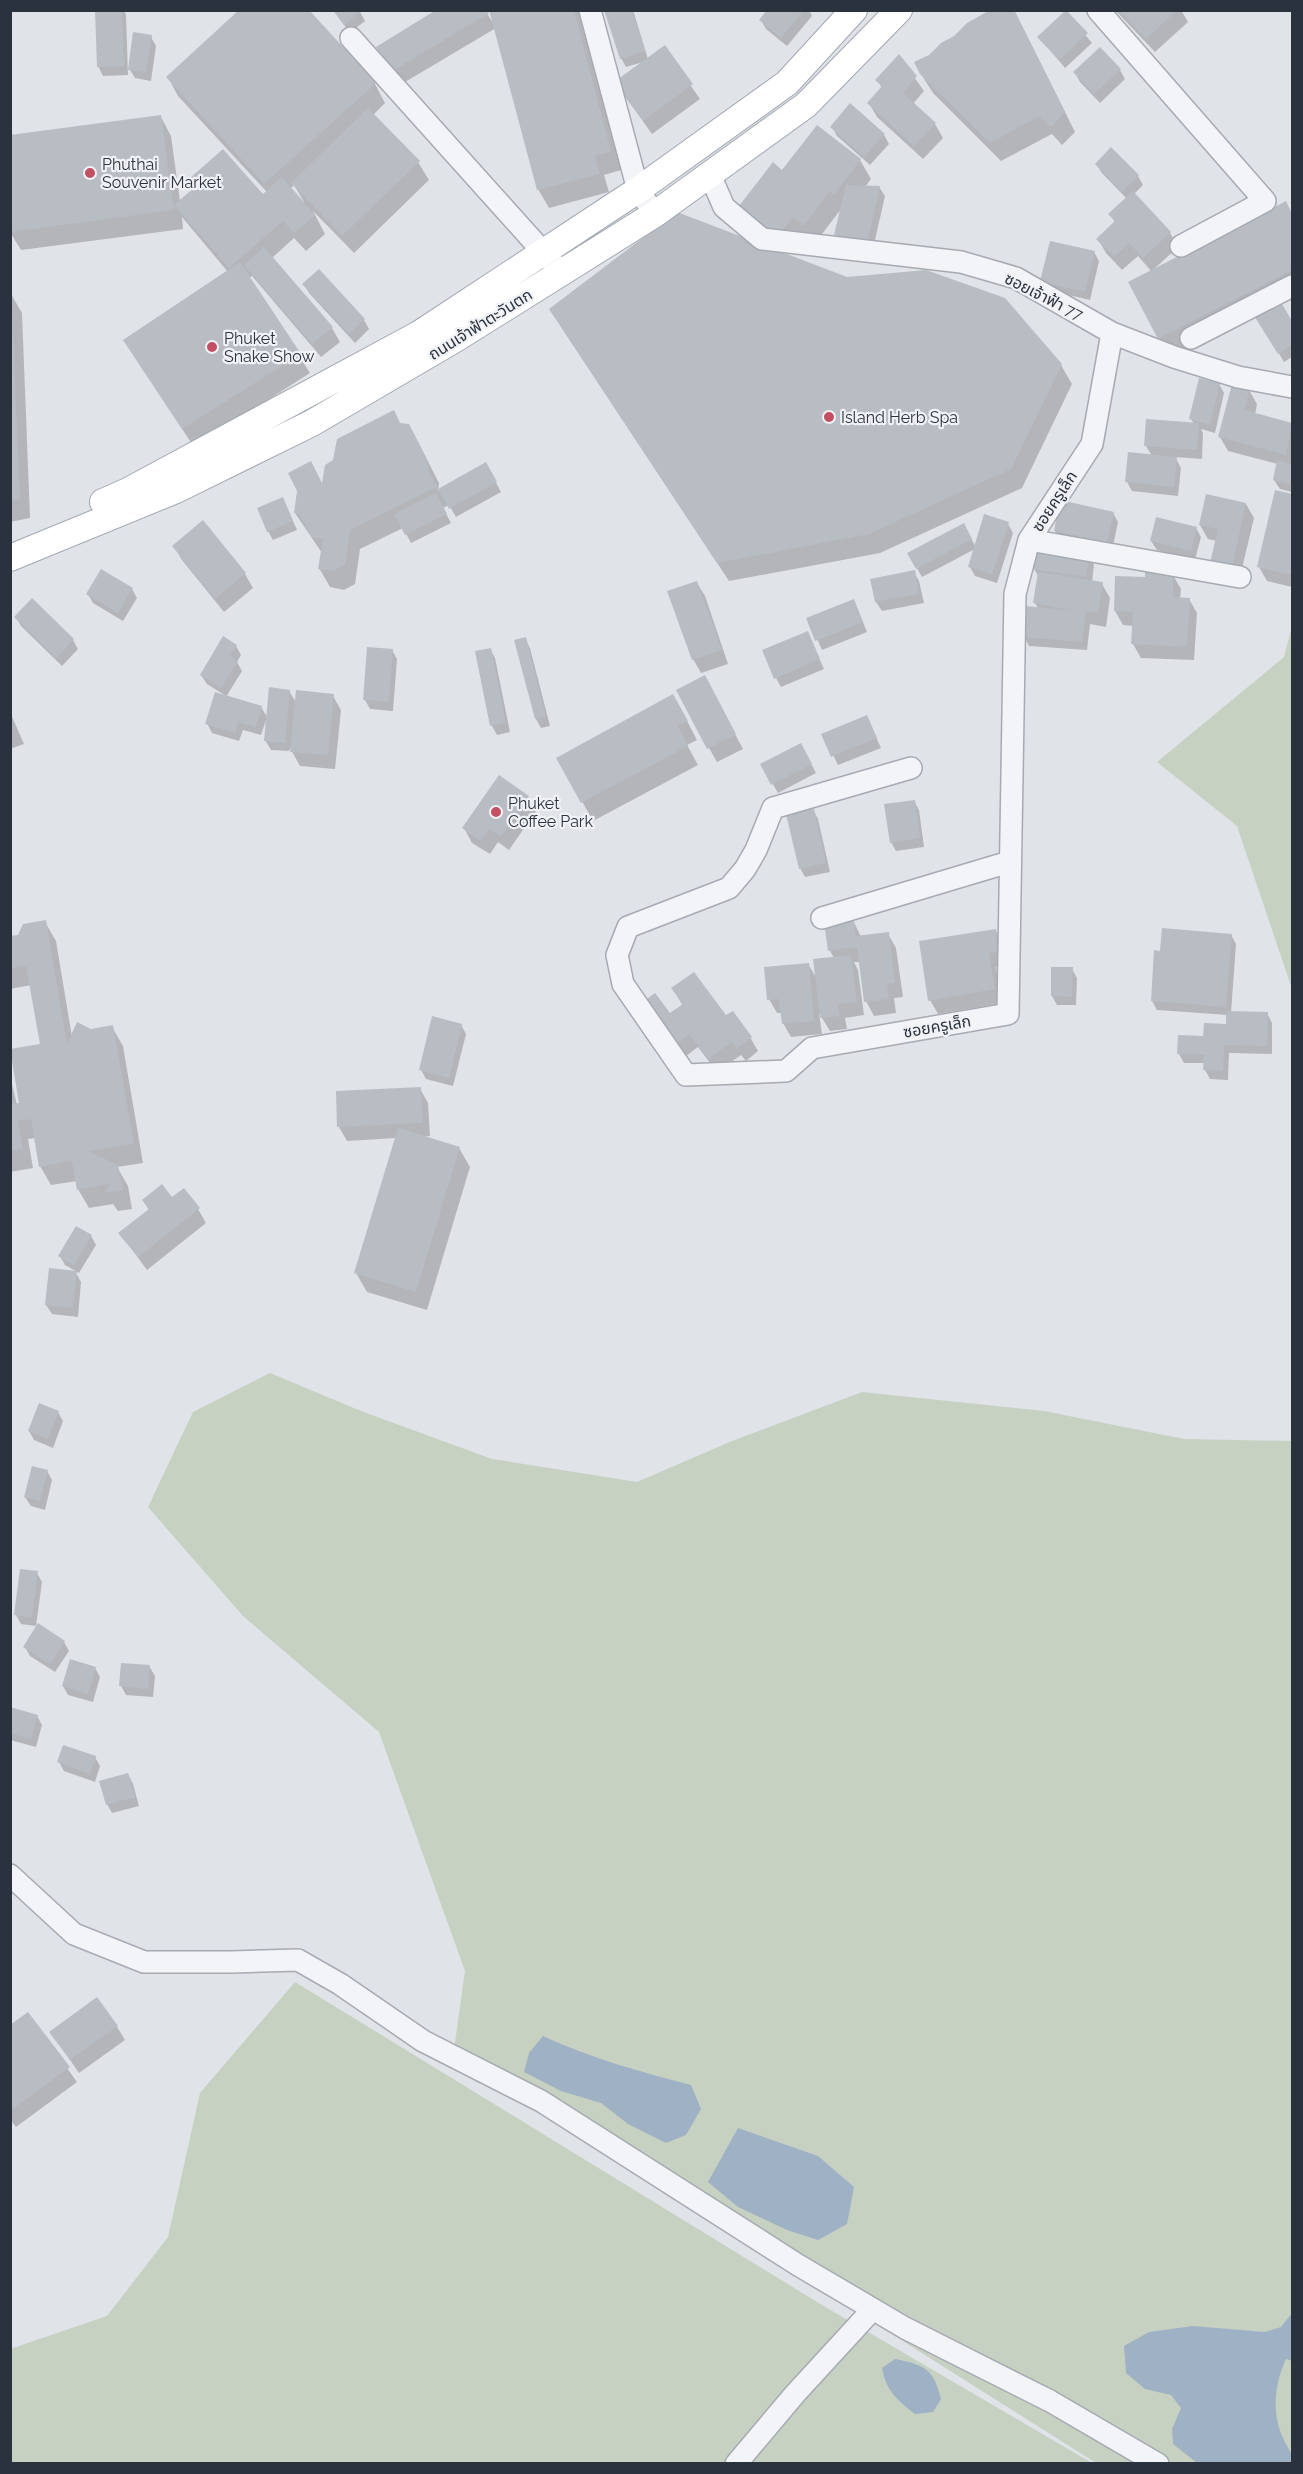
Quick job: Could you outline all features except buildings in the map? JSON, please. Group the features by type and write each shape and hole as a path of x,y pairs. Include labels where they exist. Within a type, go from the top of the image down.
{"main road":[{"name":"ถนนเจ้าฟ้าตะวันตก","path":"10,539 138,486 419,333 638,189 787,83 854,10"},
{"name":"ถนนเจ้าฟ้าตะวันตก","path":"10,558 177,490 312,423 458,338 655,214 806,105 899,10"}],"street":[{"path":"590,10 638,189 655,214"},
{"path":"1098,10 1265,201 1181,246"},
{"path":"351,38 544,251 561,273"},
{"name":"ซอยเจ้าฟ้า 77","path":"710,175 724,207 762,239 961,262 1016,278 1112,333 1174,357 1238,377 1293,387"},
{"path":"1191,338 1293,286"},
{"name":"ซอยครูเล็ก","path":"911,768 773,808 756,850 745,869 729,888 628,927 617,955 623,984 686,1075 786,1071 813,1048 1008,1014 1015,594 1029,540 1092,444 1112,333"},
{"path":"1029,540 1240,577"},
{"path":"822,918 1009,862"},
{"path":"10,1875 74,1934 144,1962 298,1960 340,1984 423,2042 541,2101 788,2259 873,2309 1050,2401 1158,2463"},
{"path":"736,2463 873,2309"}],"green space":[{"path":"1292,627 1292,989 1237,826 1157,762 1284,657"},
{"path":"270,1373 361,1411 492,1459 637,1482 732,1441 862,1392 1044,1411 1184,1439 1292,1441 1292,2463 1096,2463 453,2057 465,1971 379,1732 243,1616 148,1507 193,1412"},
{"path":"295,1982 827,2308 1092,2463 11,2463 10,2349 107,2316 168,2237 200,2093"}],"water":[{"path":"543,2036 597,2058 691,2085 701,2109 686,2135 666,2143 628,2124 601,2103 561,2091 524,2072 529,2053"},
{"path":"738,2128 818,2156 854,2187 847,2224 818,2240 787,2230 738,2207 708,2182"},
{"path":"1292,2313 1292,2361 1286,2359 1282,2368 1277,2388 1276,2408 1279,2428 1291,2453 1292,2463 1197,2463 1173,2444 1172,2429 1181,2408 1171,2395 1145,2389 1126,2373 1124,2346 1149,2332 1193,2326 1265,2332 1281,2327"},
{"path":"895,2359 921,2366 931,2375 941,2399 933,2412 915,2414 893,2394 886,2383 882,2368"}],"place":[{"name":"Phuthai Souvenir Market","path":"90,173"},
{"name":"Phuket Snake Show","path":"212,347"},
{"name":"Island Herb Spa","path":"829,417"},
{"name":"Phuket Coffee Park","path":"496,812"}]}
